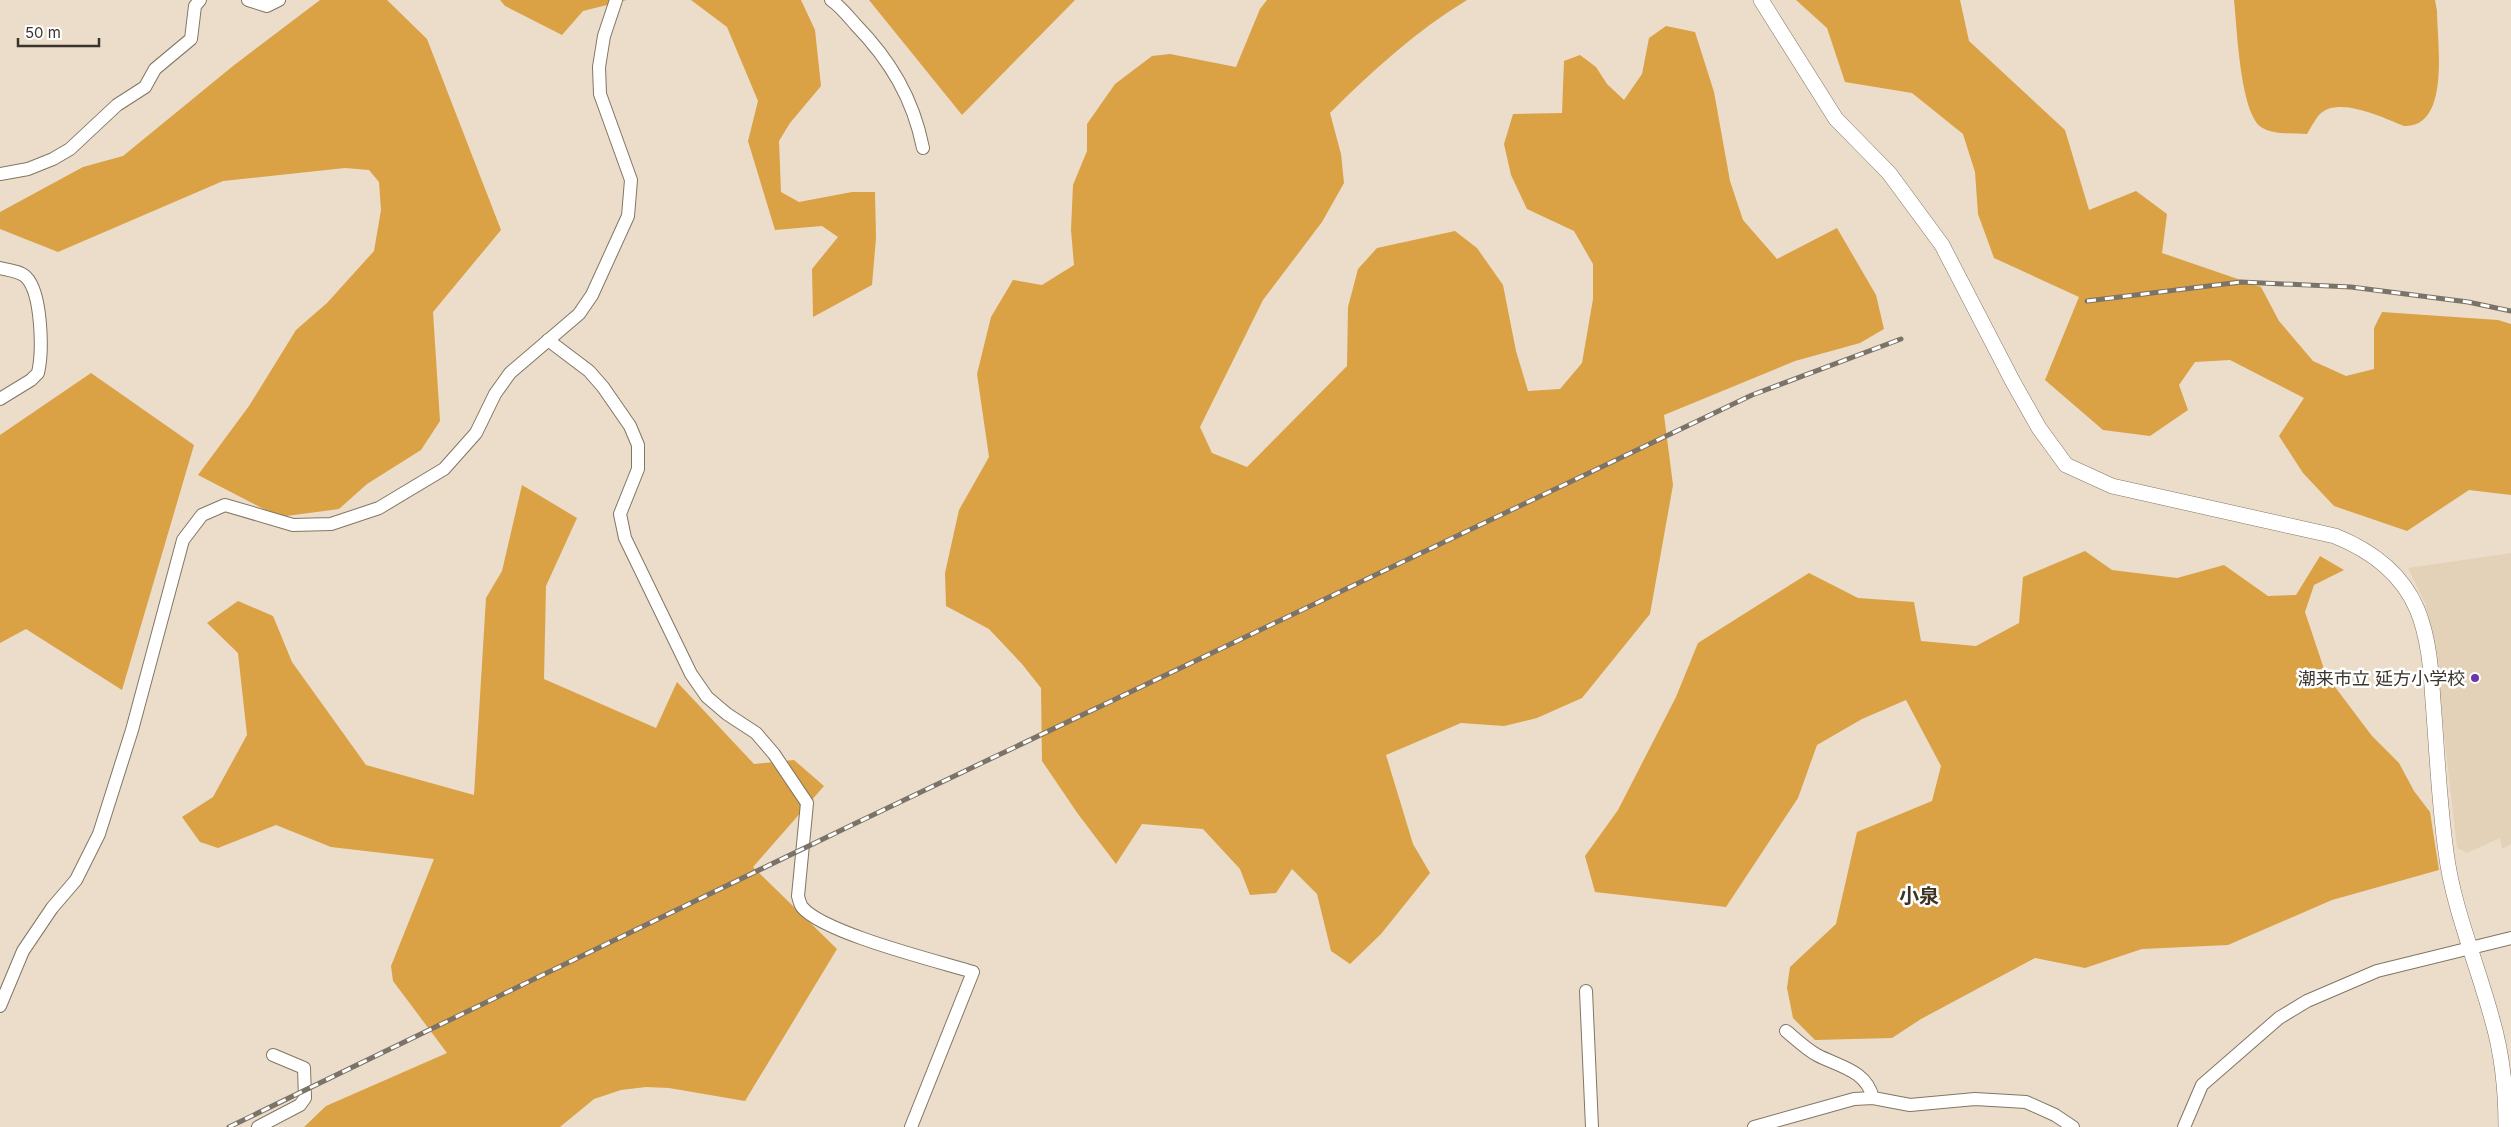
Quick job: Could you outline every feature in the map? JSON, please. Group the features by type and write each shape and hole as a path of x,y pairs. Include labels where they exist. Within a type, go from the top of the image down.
{"street":[{"path":"0,174 28,169 53,160 70,149 117,105 145,87 155,68 191,39 195,6 200,0"},
{"path":"248,0 268,6 279,0"},
{"path":"0,1006 23,951 52,908 76,880 100,834 132,730 183,540 202,516 225,505 293,524 331,524 379,508 444,468 476,433 495,394 510,373 579,314 592,295 628,216 631,180 600,94 599,67 604,36 616,0"},
{"path":"831,0 878,47 895,72 909,104 923,148"},
{"path":"1761,0 1836,118 1889,173 1942,245 2013,382 2039,428 2066,465 2112,486 2335,536 2364,549 2395,574 2412,600 2424,630 2430,662 2446,852 2470,947 2493,1021 2506,1102 2506,1127"},
{"path":"0,268 22,274 28,278 35,294 40,325 38,373 0,399"},
{"path":"548,340 588,371 630,426 638,445 638,469 620,514 625,538 691,674 707,696 727,714 756,733 774,754 807,803 798,896 802,907 813,916 849,934 973,972 911,1127"},
{"path":"2184,1127 2202,1085 2279,1018 2300,1005 2377,971 2511,938"},
{"path":"1586,991 1592,1127"},
{"path":"1786,1032 1815,1054 1860,1075 1870,1085 1873,1098"},
{"path":"258,1127 300,1105 306,1098 306,1075 304,1068 273,1055"},
{"path":"1754,1127 1854,1099 1873,1098 1910,1105 1976,1099 2026,1102 2055,1115 2073,1127"}],"shaded area":[{"path":"320,0 387,0 427,39 501,230 433,312 440,421 421,450 367,484 339,509 279,517 198,475 249,406 296,330 327,303 374,251 381,210 379,182 369,170 345,168 223,181 58,252 0,229 0,212 83,167 123,156 233,66"},
{"path":"500,0 627,0 583,11 562,35 505,6"},
{"path":"691,0 801,0 815,30 821,86 790,123 779,141 781,192 799,202 852,192 875,192 876,238 872,285 813,317 812,269 838,237 822,226 775,230 748,141 758,101 727,27"},
{"path":"869,0 1075,0 962,115"},
{"path":"1267,0 1467,0 1395,52 1330,113 1341,154 1344,183 1322,222 1263,300 1200,427 1212,453 1247,467 1347,366 1348,307 1358,269 1377,248 1455,231 1477,248 1503,285 1516,351 1528,391 1560,389 1582,363 1593,299 1593,264 1574,231 1527,209 1511,175 1504,144 1513,114 1562,113 1564,61 1580,55 1596,67 1607,84 1624,100 1642,74 1649,38 1666,26 1695,32 1714,92 1730,181 1743,220 1777,259 1837,228 1876,295 1884,329 1860,343 1795,361 1664,415 1673,485 1650,614 1582,698 1537,718 1504,726 1461,723 1386,755 1413,844 1430,873 1381,934 1350,964 1331,951 1317,894 1292,869 1276,893 1250,895 1240,869 1203,829 1142,824 1116,864 1078,814 1042,761 1041,688 1022,664 989,629 946,606 945,573 959,510 989,457 977,374 991,317 1013,280 1042,285 1074,265 1071,230 1073,185 1087,151 1087,124 1115,84 1152,56 1170,54 1236,67 1260,9"},
{"path":"1796,0 1960,0 1969,41 2065,130 2089,210 2136,191 2167,214 2162,253 2261,287 2279,321 2313,361 2346,376 2374,369 2374,328 2382,312 2498,320 2511,324 2511,495 2469,490 2407,531 2334,506 2303,473 2279,436 2304,398 2230,360 2195,362 2179,385 2188,410 2150,436 2103,430 2045,380 2079,297 1994,258 1978,214 1975,172 1963,134 1912,93 1845,82 1827,28"},
{"path":"2234,0 2435,0 2439,61 2438,80 2435,98 2429,113 2419,123 2404,126 2361,110 2338,107 2328,109 2320,114 2307,134 2266,130 2254,118 2248,105 2238,48"},
{"path":"91,373 194,445 122,690 26,629 0,643 0,435"},
{"path":"522,485 577,518 546,586 544,679 656,728 677,682 754,764 794,760 824,786 753,867 837,949 745,1101 669,1088 646,1087 621,1090 594,1099 560,1127 304,1127 326,1106 447,1053 393,981 391,966 434,859 331,847 276,825 218,848 200,842 182,817 213,797 247,735 238,653 207,623 238,601 273,616 292,662 366,765 474,795 486,598 502,571"},
{"path":"2085,551 2112,570 2177,578 2224,565 2268,596 2296,595 2320,556 2344,570 2314,585 2305,612 2326,675 2372,736 2399,763 2414,791 2430,812 2439,870 2332,900 2228,945 2142,949 2085,968 2035,958 1921,1019 1892,1038 1815,1040 1793,1018 1787,988 1790,967 1836,924 1857,832 1932,801 1941,766 1906,700 1862,719 1817,745 1798,798 1726,907 1595,892 1585,856 1618,810 1676,697 1698,643 1809,573 1858,598 1914,602 1921,641 1976,646 2019,623 2023,577"},
{"name":"潮来市立 延方小学校","path":"2511,553 2511,844 2502,849 2500,838 2467,853 2457,848 2433,636 2425,603 2408,568"}],"railway":[{"path":"2087,301 2241,282 2351,287 2468,302 2511,311"},
{"path":"229,1127 854,824 1752,395 1901,339"}],"place":[{"name":"潮来市立 延方小学校","path":"2475,678"}],"district":[{"name":"小泉","path":"1919,896"}]}
